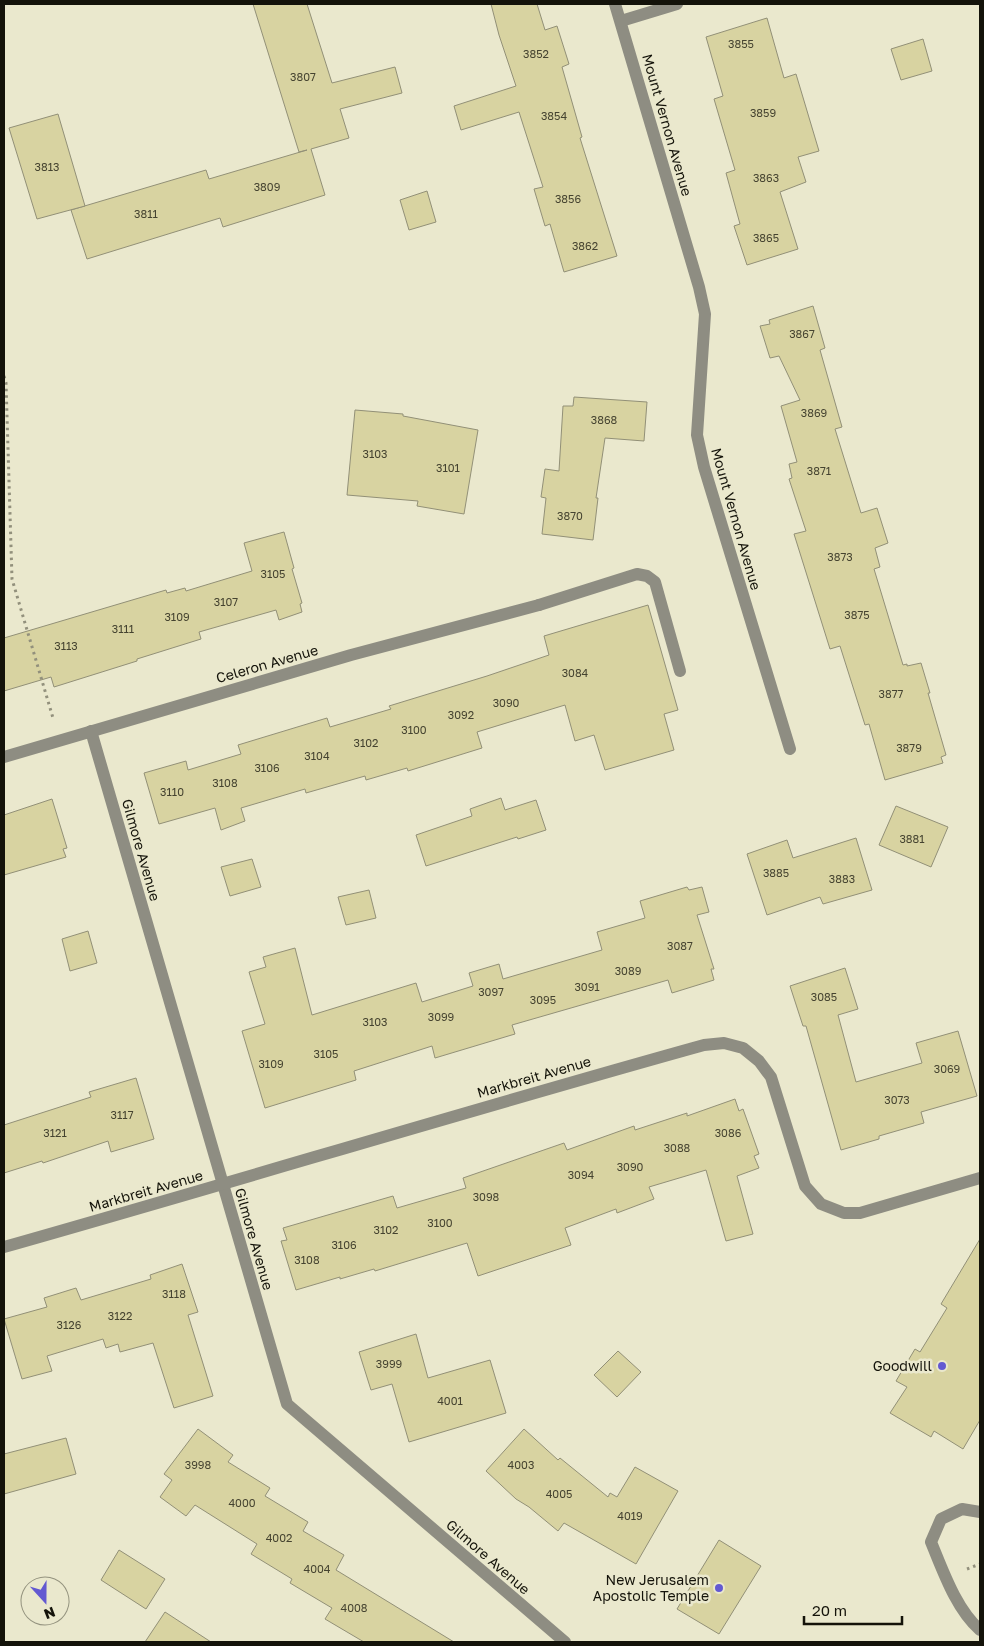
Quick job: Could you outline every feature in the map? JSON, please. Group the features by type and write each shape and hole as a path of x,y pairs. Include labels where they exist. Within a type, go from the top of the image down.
{"street":[{"name":"Mount Vernon Avenue","path":"616,4 699,287 705,314 698,435 704,467 790,749"},
{"path":"621,21 677,4"},
{"name":"Celeron Avenue","path":"4,757 342,658 539,605 637,574 647,576 655,582 680,671"},
{"name":"Gilmore Avenue","path":"91,731 287,1404 565,1642"},
{"name":"Markbreit Avenue","path":"4,1247 704,1044 724,1043 743,1048 759,1061 771,1077 805,1186 821,1204 844,1213 860,1213 980,1178"},
{"path":"980,1512 962,1509 941,1519 931,1542 950,1587 973,1624 980,1630"}],"path":[{"path":"4,376 6,383 12,580 60,740"}],"building":[{"path":"253,4 307,4 332,83 395,67 402,93 340,109 349,138 311,149 325,195 223,227 220,218 87,259 71,210 206,170 209,179 307,150 299,152"},
{"path":"491,4 537,4 545,30 557,26 569,64 562,67 582,137 580,138 617,256 564,272 550,224 545,226 534,189 543,187 519,112 461,130 454,106 516,86"},
{"path":"767,18 784,78 796,74 819,151 798,157 806,182 780,192 798,249 747,265 734,226 740,224 726,173 735,170 714,99 723,96 706,37"},
{"path":"923,39 932,71 901,80 891,49"},
{"path":"58,114 85,206 37,219 9,128"},
{"path":"427,191 436,222 409,230 400,200"},
{"path":"813,306 825,348 820,350 842,427 835,429 861,513 877,508 888,543 875,548 880,567 874,569 903,665 921,663 946,755 941,757 943,763 885,780 869,724 865,725 840,646 830,649 794,534 806,531 789,479 792,478 789,464 797,462 781,406 800,400 779,356 770,358 760,326 770,324 769,320"},
{"path":"574,397 647,402 644,441 605,438 596,498 598,498 593,540 542,534 546,498 541,497 545,469 559,471 563,406 573,406"},
{"path":"355,410 403,414 403,416 478,430 464,514 417,506 418,501 347,495"},
{"path":"284,532 302,603 300,604 302,612 279,620 276,610 199,632 201,639 54,687 51,677 4,691 4,638 166,590 167,593 185,588 186,591 252,571 244,543"},
{"path":"648,605 678,710 664,714 674,750 605,770 594,735 575,741 565,705 477,732 482,748 408,771 407,768 366,780 365,776 306,793 305,789 241,808 245,821 221,830 215,808 159,824 144,773 186,761 188,770 241,754 238,745 327,718 330,727 391,709 389,706 549,655 544,636"},
{"path":"501,798 505,810 536,800 546,830 518,839 517,837 426,866 416,835 472,816 470,809"},
{"path":"52,799 67,848 63,849 66,857 4,875 4,815"},
{"path":"896,806 948,827 931,867 879,845"},
{"path":"856,838 872,890 823,904 820,897 767,915 747,854 787,840 793,858"},
{"path":"252,859 261,887 230,896 221,867"},
{"path":"687,887 689,890 702,887 709,912 697,915 714,969 711,969 714,980 672,993 668,980 512,1025 515,1034 435,1058 432,1046 354,1071 356,1080 265,1108 242,1031 265,1024 249,972 266,967 263,957 295,948 312,1015 416,983 422,1002 473,986 469,973 499,964 503,979 602,950 597,932 645,918 640,901"},
{"path":"369,890 376,918 346,925 338,897"},
{"path":"88,931 97,963 70,971 62,939"},
{"path":"845,968 858,1009 838,1015 856,1082 922,1063 916,1043 958,1031 977,1096 921,1112 924,1123 879,1136 879,1139 841,1150 806,1026 803,1026 790,986"},
{"path":"136,1078 154,1139 111,1152 108,1141 43,1163 42,1161 4,1173 4,1125 91,1097 89,1092"},
{"path":"735,1099 739,1111 743,1109 759,1154 754,1156 759,1168 737,1176 753,1234 726,1241 706,1170 649,1187 654,1199 617,1213 616,1209 565,1228 571,1245 478,1276 467,1243 375,1271 374,1269 340,1279 340,1277 296,1290 281,1241 287,1240 283,1228 393,1196 397,1208 466,1188 463,1178 564,1143 567,1150 634,1126 635,1130 687,1113 687,1116"},
{"name":"Goodwill","path":"980,1239 980,1420 963,1449 934,1431 931,1437 890,1413 907,1387 896,1381 915,1349 920,1352 947,1308 941,1304"},
{"path":"182,1264 198,1312 188,1315 213,1396 174,1408 153,1343 120,1352 118,1344 106,1348 103,1339 47,1356 52,1371 22,1379 4,1319 47,1307 44,1298 76,1288 81,1300 151,1279 150,1275"},
{"path":"416,1334 428,1378 490,1360 506,1413 409,1442 392,1384 371,1390 359,1352"},
{"path":"618,1351 641,1372 617,1397 594,1375"},
{"path":"198,1429 233,1455 228,1462 270,1488 265,1496 308,1522 303,1531 344,1555 336,1570 454,1642 364,1642 325,1619 332,1608 290,1583 292,1579 251,1554 257,1544 195,1505 186,1516 160,1497 172,1480 164,1474"},
{"path":"524,1429 558,1460 560,1458 608,1497 610,1493 617,1497 635,1467 678,1491 636,1564 564,1523 558,1531 529,1507 516,1499 486,1471"},
{"path":"66,1438 76,1474 4,1494 4,1454"},
{"name":"New Jerusalem Apostolic Temple","path":"719,1540 761,1566 719,1634 677,1609"},
{"path":"119,1550 165,1579 146,1609 101,1580"},
{"path":"165,1612 211,1642 145,1642"}],"place":[{"name":"Goodwill","path":"942,1366"},
{"name":"New Jerusalem Apostolic Temple","path":"719,1588"}]}
